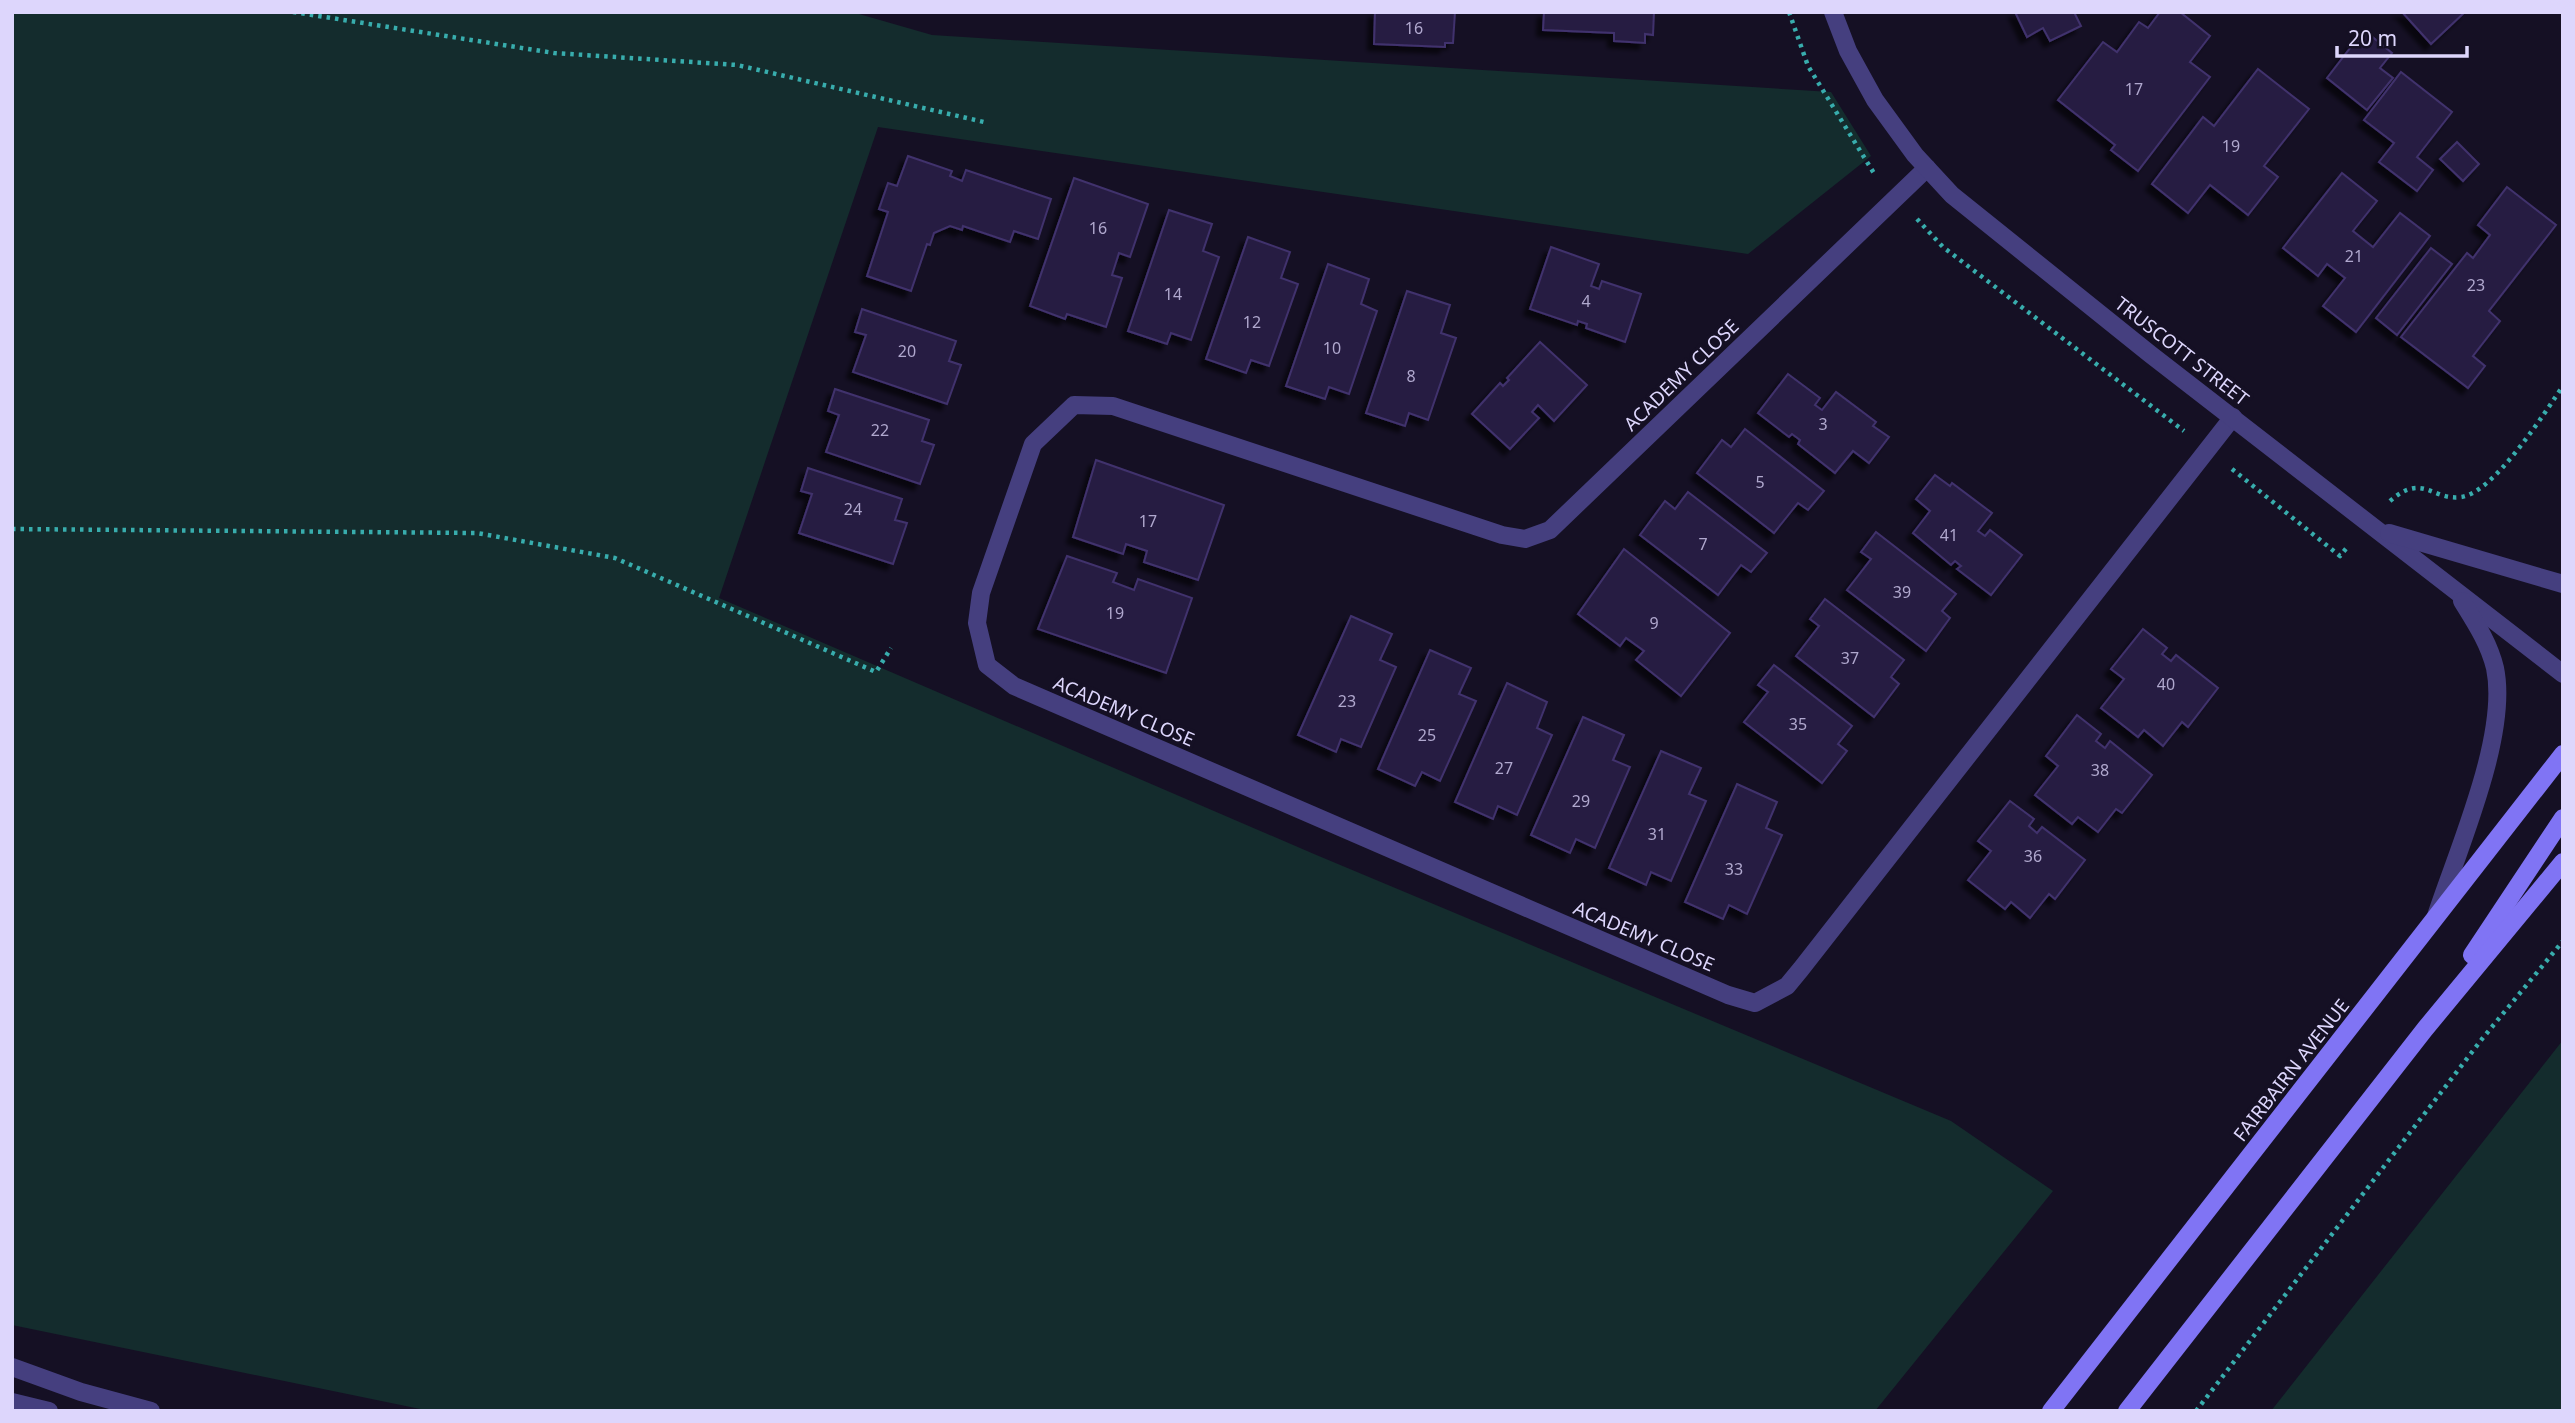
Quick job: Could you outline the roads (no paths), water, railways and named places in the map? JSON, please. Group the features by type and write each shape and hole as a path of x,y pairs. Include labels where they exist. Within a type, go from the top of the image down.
{"main road":[{"name":"FAIRBAIRN AVENUE","path":"2051,1411 2563,754"},
{"path":"2424,1028 2563,818"},
{"path":"2127,1411 2424,1028 2563,862"}],"street":[{"name":"TRUSCOTT STREET","path":"1833,12 1864,83 1888,120 1927,168 1987,224 2563,674"},
{"name":"ACADEMY CLOSE","path":"1927,168 1550,530 1525,539 1502,535 1113,406 1074,404 1032,444 981,593 977,623 987,665 1014,686 1728,995 1755,1003 1787,986 1801,969 2233,417"},
{"path":"2373,526 2563,583"},
{"path":"2435,919 2484,770 2498,706 2497,679 2490,651 2454,588"},
{"path":"12,1367 81,1392 151,1411"},
{"path":"12,1402 49,1411"}]}
